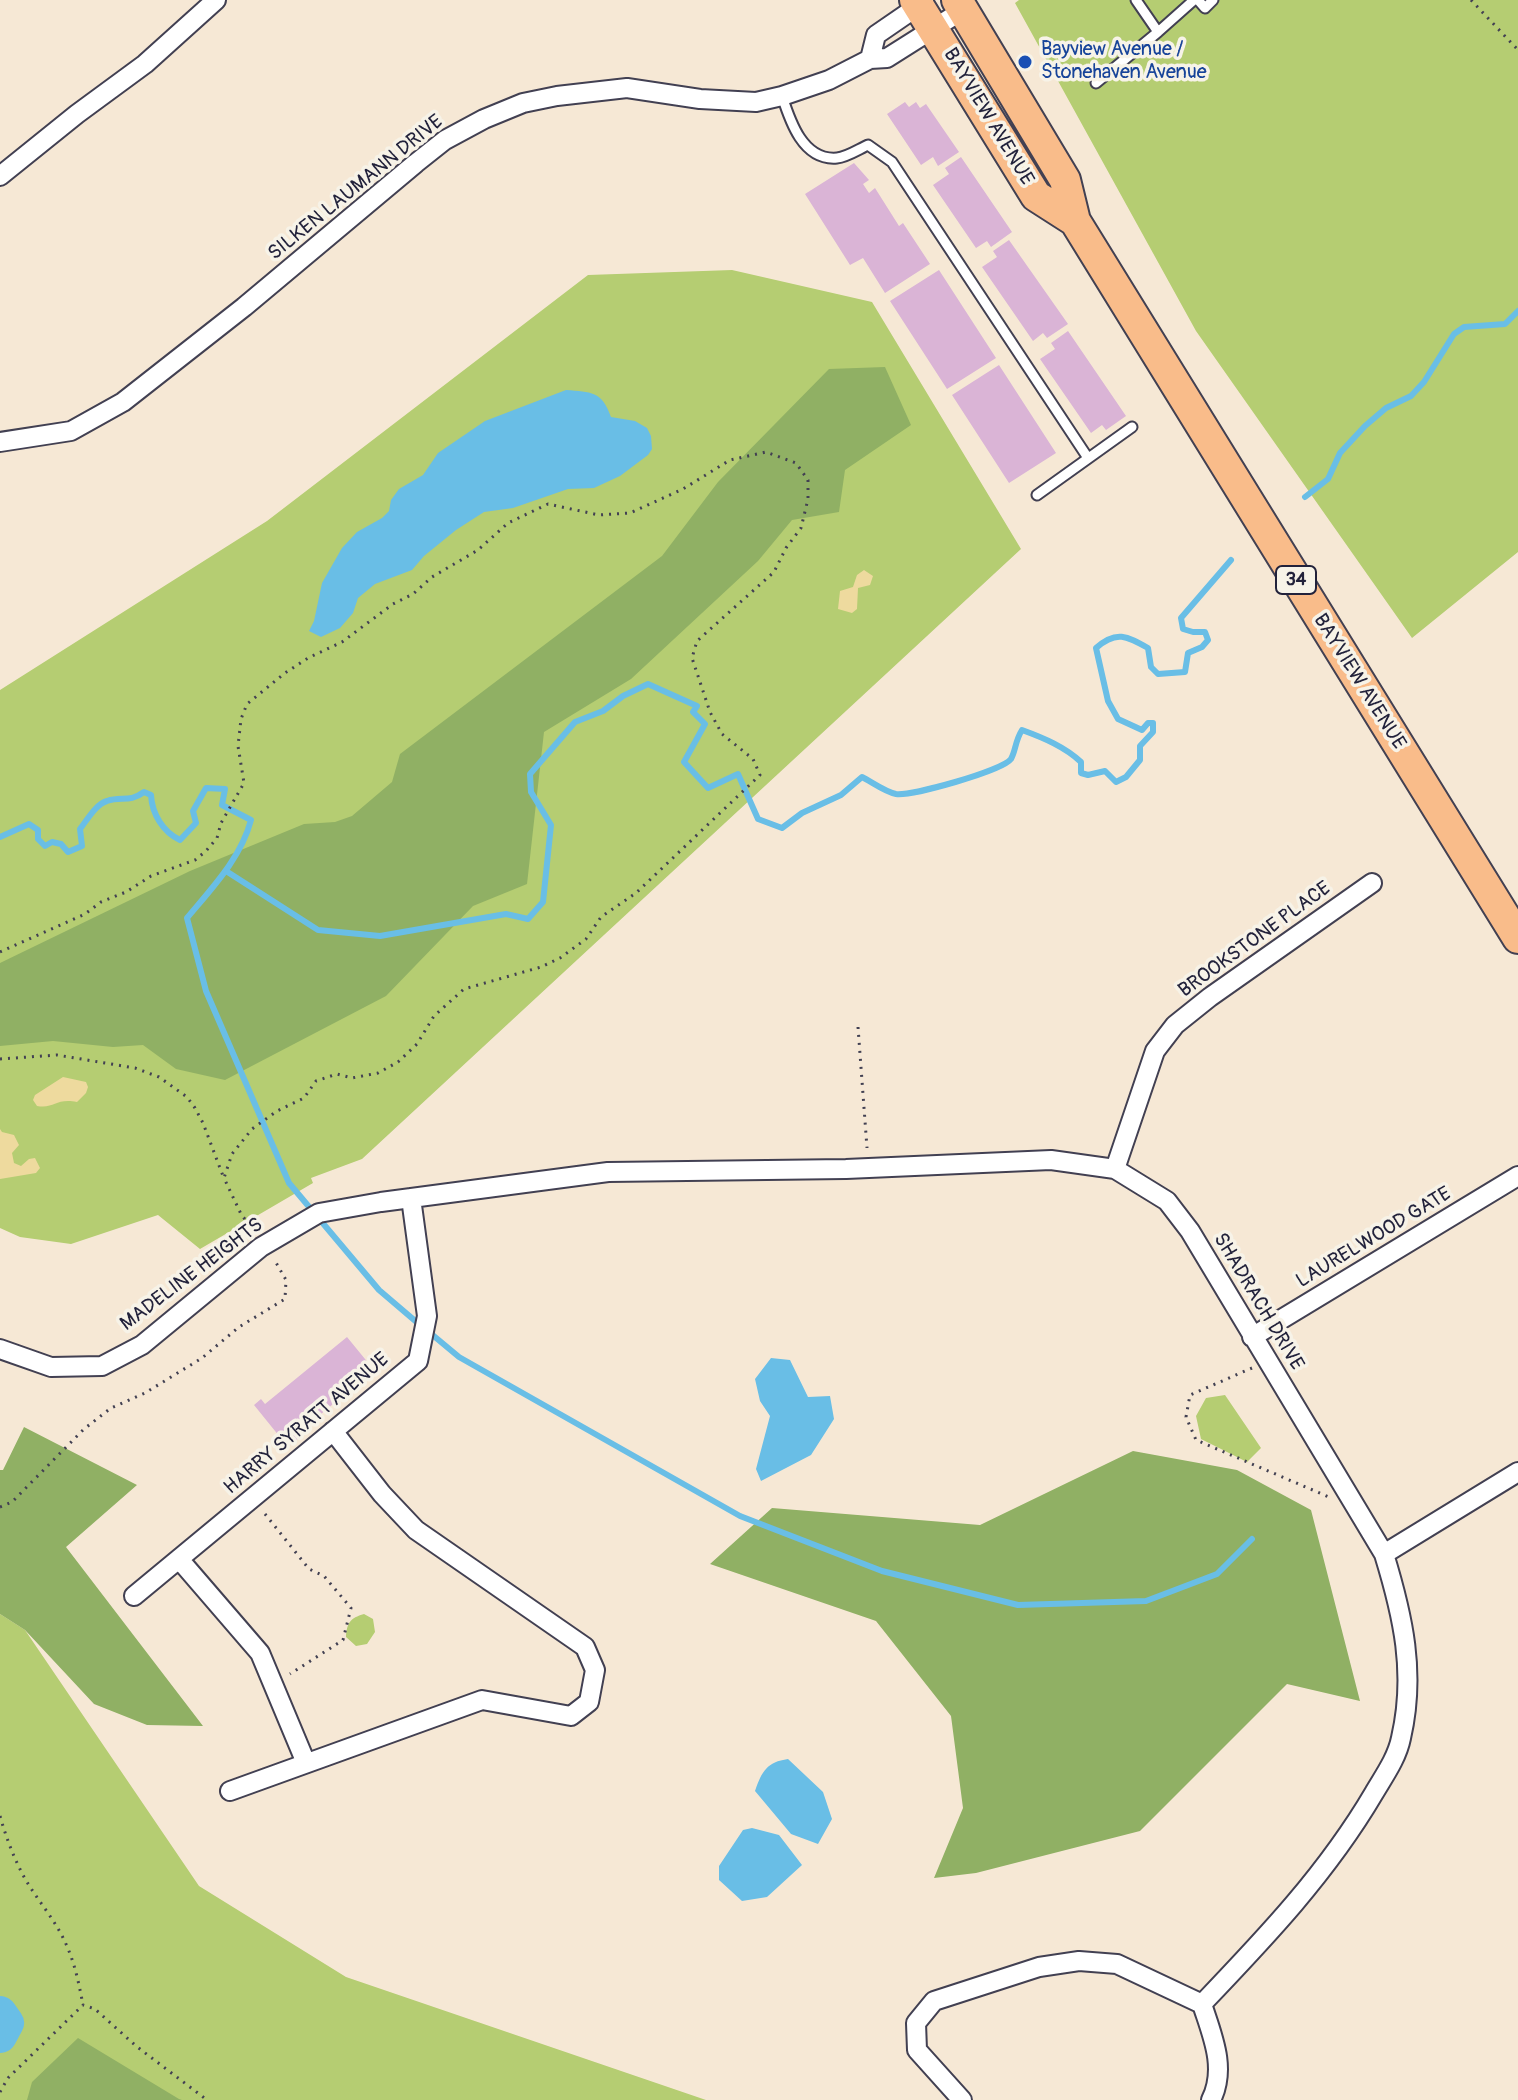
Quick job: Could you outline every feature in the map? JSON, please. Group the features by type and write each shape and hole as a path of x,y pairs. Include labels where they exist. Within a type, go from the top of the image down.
{"main road":[{"name":"BAYVIEW AVENUE","path":"960,5 1065,180 1075,221 1518,938"},
{"name":"BAYVIEW AVENUE","path":"924,8 1036,196 1075,221"}],"street":[{"path":"0,176 145,64 216,0"},
{"name":"SILKEN LAUMANN DRIVE","path":"870,59 876,35 924,8 960,5"},
{"name":"SILKEN LAUMANN DRIVE","path":"0,442 71,431 123,402 244,307 445,140 484,119 523,103 627,88 700,99 756,102 782,96 829,80 870,59 887,58 924,8"},
{"name":"BROOKSTONE PLACE","path":"1115,1169 1155,1051 1175,1025 1372,883"},
{"name":"SHADRACH DRIVE","path":"507,1185 608,1172 869,1168 1051,1160 1115,1169 1167,1201 1190,1231 1384,1554 1399,1602 1409,1659 1401,1741 1351,1832 1284,1918 1202,2004"},
{"name":"LAURELWOOD GATE","path":"1252,1337 1518,1175"},
{"name":"MADELINE HEIGHTS","path":"0,1349 51,1367 102,1366 142,1345 261,1247 319,1213 507,1185"},
{"name":"HARRY SYRATT AVENUE","path":"134,1596 418,1361 427,1316 411,1198"},
{"path":"230,1791 482,1700 571,1716 589,1702 595,1670 585,1647 416,1530 382,1494 333,1431"},
{"path":"1384,1554 1518,1472"},
{"path":"179,1559 260,1653 306,1763"},
{"path":"962,2100 917,2050 916,2023 934,2001 1039,1967 1079,1961 1117,1964 1202,2004 1219,2058 1215,2093 1211,2100"}],"lane":[{"path":"1136,0 1158,32"},
{"path":"1096,83 1196,0 1205,8 1213,0"},
{"path":"782,96 792,127 811,151 837,158 868,145 892,162 1088,458"},
{"path":"1037,495 1132,427"}],"path":[{"path":"1471,0 1518,50"},
{"path":"0,952 85,914 101,902 126,892 151,876 195,860 206,851 217,838 221,823 244,783 238,746 241,719 247,704 296,666 342,642 393,604 413,594 432,577 478,550 508,523 548,504 599,515 630,513 683,489 730,460 766,452 796,463 808,480 808,499 801,528 774,572 697,641 692,658 710,712 722,734 753,759 760,775 636,893 601,917 586,939 560,958 541,967 464,989 440,1010 417,1044 398,1062 378,1073 352,1078 337,1074 316,1081 304,1098 252,1129"},
{"path":"858,1027 869,1168"},
{"path":"0,1059 57,1055 135,1068 159,1077 187,1097 195,1108 224,1178"},
{"path":"1267,1361 1190,1395 1186,1417 1196,1440 1356,1508"},
{"path":"252,1498 309,1569 324,1576 351,1608 343,1640 273,1684"},
{"path":"0,1816 24,1877 66,1943 77,1970 83,2005"},
{"path":"0,2092 8,2078 83,2005"},
{"path":"83,2005 95,2009 136,2046 207,2100"}],"green space":[{"path":"1019,0 1518,0 1518,552 1412,638 1196,331 1015,3"},
{"path":"732,270 872,302 1021,549 362,1159 311,1178 313,1183 200,1249 158,1215 71,1244 20,1237 0,1228 0,690 267,521 588,275"},
{"path":"885,367 911,425 845,470 839,512 792,520 758,561 631,679 544,732 527,884 473,906 386,996 225,1080 176,1069 143,1045 113,1047 53,1041 0,1046 0,963 190,871 304,824 335,822 352,816 392,782 400,754 662,556 718,482 829,369"},
{"path":"1225,1395 1261,1448 1247,1462 1201,1439 1196,1416 1206,1398"},
{"path":"24,1427 137,1485 66,1547 203,1726 147,1725 94,1704 25,1630 0,1614 0,1470 3,1470"},
{"path":"1133,1451 1237,1470 1311,1510 1360,1701 1287,1684 1140,1831 976,1873 934,1878 963,1808 951,1716 876,1621 710,1564 772,1508 980,1525"},
{"path":"0,1614 25,1630 199,1886 346,1977 706,2100 0,2100"},
{"path":"364,1614 373,1619 375,1632 367,1644 356,1646 346,1637 347,1628 352,1619"},
{"path":"78,2038 182,2100 27,2100 32,2082"}],"sand":[{"path":"864,570 873,576 870,585 858,588 857,609 852,613 838,609 840,591 853,587 857,575"},
{"path":"63,1077 86,1082 86,1093 77,1102 37,1106 33,1100 35,1095"},
{"path":"0,1129 14,1135 19,1145 12,1153 14,1163 21,1166 35,1158 40,1168 36,1173 0,1179"}],"water":[{"path":"566,390 594,394 604,402 611,417 635,421 647,428 652,449 648,455 620,476 594,488 568,489 513,508 484,512 456,530 412,570 375,584 358,598 353,613 340,628 321,637 309,631 322,583 342,548 357,532 389,511 391,500 399,489 423,475 438,453 485,421"},
{"path":"771,1358 790,1360 808,1397 830,1396 834,1419 811,1455 761,1481 756,1469 770,1416 760,1401 755,1379"},
{"path":"788,1759 823,1792 832,1819 818,1844 791,1834 755,1791 766,1769 775,1762"},
{"path":"752,1828 779,1835 802,1865 767,1897 742,1901 719,1880 719,1866 743,1830"}],"building":[{"path":"905,102 909,107 916,102 920,108 926,104 959,152 938,166 933,157 921,165 887,114"},
{"path":"961,157 1012,232 991,247 987,241 976,248 933,185 949,174 945,168"},
{"path":"854,163 869,180 863,184 869,193 875,188 899,226 903,223 930,264 885,293 863,258 850,265 805,194"},
{"path":"1009,240 1068,324 1047,338 1043,333 1033,341 982,267 997,257 993,251"},
{"path":"939,270 996,358 947,389 890,301"},
{"path":"1068,331 1126,416 1106,430 1102,425 1091,433 1040,359 1055,349 1051,343"},
{"path":"999,365 1056,453 1009,483 952,395"},
{"path":"347,1337 374,1370 297,1434 300,1437 288,1447 254,1405 261,1399 265,1404"}],"waterway":[{"path":"1305,497 1328,479 1340,453 1365,426 1386,408 1411,396 1424,382 1454,334 1464,327 1505,324 1518,311"},
{"path":"226,871 318,930 380,936 506,914 528,919 543,902 551,825 531,792 530,774 575,722 603,711 623,696 648,684 697,706 693,712 705,724 684,762 708,788 738,774 758,819 782,828 802,813 841,795 862,777 892,793 905,794 991,770 1011,759 1022,730 1068,752 1081,762 1081,773 1088,775 1105,771 1116,782 1126,777 1140,760 1140,746 1153,732 1153,723 1148,723 1142,730 1118,719 1108,701 1096,648 1116,637 1128,638 1148,648 1151,667 1158,674 1185,672 1188,653 1202,647 1208,640 1205,632 1183,629 1181,618 1231,560"},
{"path":"0,837 29,824 38,830 38,839 45,846 52,842 61,844 68,852 82,846 80,829 99,805 144,792 151,795 160,822 180,840 196,823 193,811 206,788 225,789 222,805 251,820 233,860 187,918 206,991 289,1183 379,1290 420,1325"},
{"path":"429,1332 459,1357 740,1516 882,1571 1018,1605 1146,1601 1217,1574 1252,1539"},
{"path":"0,2013 7,2023 0,2036"}],"place":[{"name":"Bayview Avenue / Stonehaven Avenue","path":"1025,62"}]}
